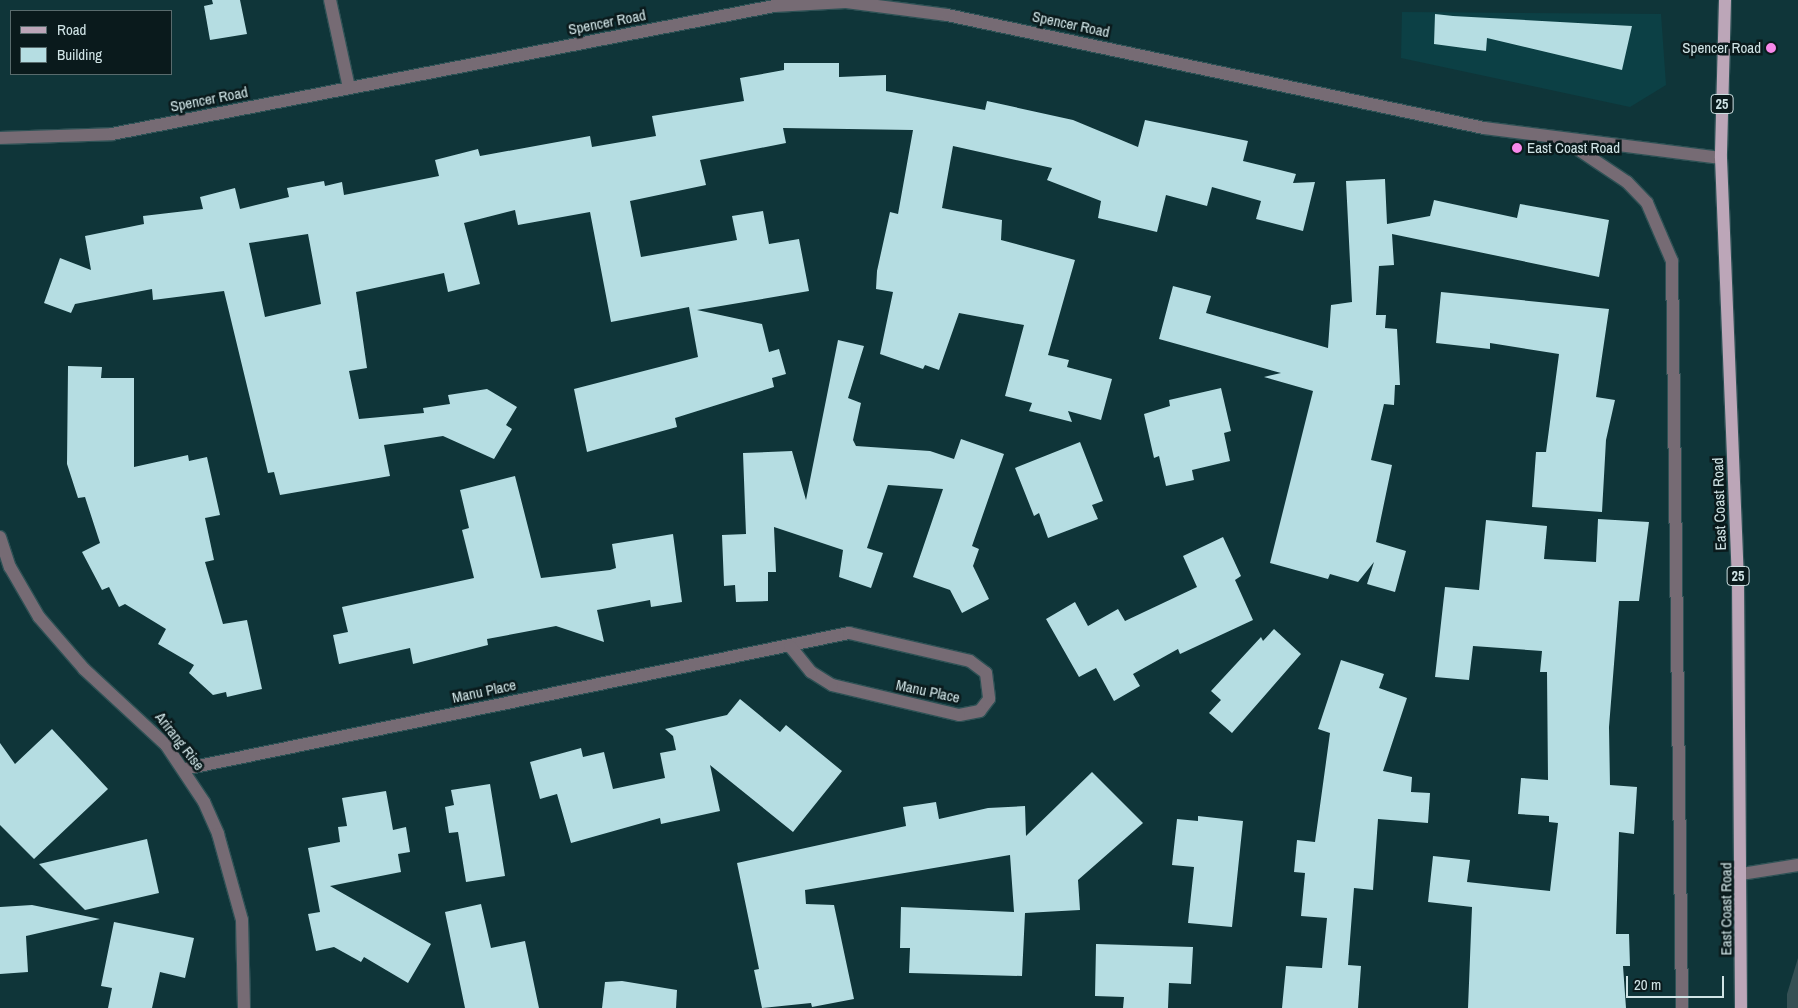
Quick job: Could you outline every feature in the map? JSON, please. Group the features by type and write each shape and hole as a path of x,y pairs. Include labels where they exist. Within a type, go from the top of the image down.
{"main road":[{"name":"East Coast Road","path":"1725,0 1721,158 1738,580 1742,1008"}],"street":[{"path":"330,0 349,88"},
{"name":"Spencer Road","path":"0,138 112,134 774,6 846,2 947,15 1484,128 1565,141 1721,158"},
{"path":"1565,141 1627,182 1647,203 1672,261 1682,1008"},
{"name":"Arirang Rise","path":"0,537 10,567 39,617 84,669 145,722 184,769 218,834 235,894 244,947 244,1008"},
{"name":"Manu Place","path":"184,769 849,633 970,661 986,673 989,699 980,711 959,715 832,686 811,672 790,646"},
{"path":"1742,874 1798,865"}],"shaded area":[{"path":"1402,12 1661,14 1666,85 1630,107 1401,58"},
{"path":"1798,958 1798,1008 1787,1008 1787,994"}],"building":[{"path":"212,0 240,0 247,34 210,40 204,6 213,4"},
{"path":"1435,14 1632,26 1622,70 1487,38 1486,51 1434,44"},
{"path":"784,63 839,63 839,77 886,75 886,91 985,110 987,101 1073,120 1138,147 1145,120 1248,141 1243,161 1296,174 1293,183 1315,182 1303,231 1256,219 1261,201 1212,187 1207,206 1166,195 1157,232 1098,218 1101,201 1047,180 1052,168 953,146 942,208 1002,220 1001,240 1075,260 1048,355 1069,360 1067,367 1112,379 1101,420 1068,411 1072,422 1029,411 1032,403 1005,396 1024,325 959,313 939,370 925,365 923,369 880,354 893,292 876,289 877,271 890,212 898,214 913,130 783,128 786,143 700,160 706,185 630,201 641,257 737,240 732,216 763,211 769,244 799,239 809,291 697,310 762,324 769,352 779,349 786,374 772,378 774,387 675,418 677,427 587,452 574,389 698,357 689,307 611,322 590,212 518,225 515,210 464,223 480,284 448,292 444,273 356,292 367,368 349,371 359,419 424,413 423,408 450,404 448,395 487,389 517,407 506,425 512,429 494,459 443,436 384,445 390,476 280,495 274,472 268,473 224,291 153,300 152,289 75,304 71,313 44,303 60,258 91,270 85,236 144,224 143,216 203,209 200,197 235,188 240,209 289,197 287,188 324,181 325,186 342,182 344,195 439,176 435,160 478,149 480,156 590,136 592,147 656,136 652,116 744,101 740,78 784,70","holes":["308,234 321,304 265,317 249,243"]},
{"path":"1385,179 1387,224 1430,216 1434,200 1517,218 1520,204 1609,220 1599,277 1392,234 1394,265 1379,266 1376,315 1386,315 1385,328 1397,329 1400,385 1395,385 1394,405 1384,404 1371,460 1392,465 1376,542 1406,551 1395,592 1367,584 1374,562 1358,582 1330,574 1328,579 1270,563 1313,391 1264,377 1281,373 1159,339 1173,286 1211,296 1206,313 1328,348 1331,305 1352,302 1346,181"},
{"path":"1441,292 1609,309 1596,397 1615,400 1606,440 1602,512 1532,507 1536,452 1546,452 1559,354 1490,343 1490,349 1436,343"},
{"path":"838,340 864,346 848,398 861,403 853,440 856,446 930,451 954,459 961,439 1004,454 972,546 979,549 973,566 989,599 962,613 950,590 913,577 943,489 888,485 867,548 883,553 871,588 839,577 843,550 774,527 776,572 768,572 768,601 736,602 735,585 724,586 722,535 746,534 743,453 792,451 806,500"},
{"path":"68,366 102,367 101,378 134,378 134,467 188,455 189,461 207,457 220,515 205,518 214,560 205,562 223,624 247,620 262,689 227,697 226,692 213,695 189,673 194,665 158,644 166,629 125,604 119,607 109,587 102,590 82,552 100,543 85,497 78,498 67,464"},
{"path":"1221,388 1231,431 1224,433 1230,461 1192,470 1194,480 1166,486 1159,456 1154,458 1144,414 1170,406 1169,400"},
{"path":"1080,442 1103,501 1092,505 1098,519 1048,538 1039,513 1034,516 1015,468"},
{"path":"515,476 541,578 616,568 612,544 673,534 682,602 651,607 650,600 597,610 604,642 556,626 487,639 488,645 413,664 410,648 339,664 333,635 348,632 342,607 474,578 462,530 469,528 460,490"},
{"path":"1598,519 1649,522 1639,601 1619,601 1609,727 1610,785 1637,787 1634,834 1619,832 1616,934 1629,934 1630,966 1623,966 1626,1008 1468,1008 1472,907 1428,902 1433,856 1470,860 1467,882 1550,891 1558,823 1549,822 1549,816 1518,814 1521,778 1548,780 1547,672 1540,672 1542,651 1473,646 1469,680 1435,677 1445,587 1479,590 1486,520 1547,526 1544,559 1596,562"},
{"path":"1223,537 1241,576 1235,580 1253,620 1180,654 1178,649 1133,674 1140,686 1114,701 1096,668 1079,677 1046,619 1075,602 1088,626 1118,609 1125,621 1197,587 1183,556"},
{"path":"1274,629 1301,654 1232,733 1209,713 1221,700 1211,691 1261,637 1263,641"},
{"path":"1341,660 1384,674 1379,688 1407,698 1383,771 1412,777 1411,792 1430,793 1428,823 1378,819 1373,890 1354,888 1348,965 1361,966 1358,1008 1282,1008 1286,966 1322,968 1327,918 1301,916 1305,873 1294,872 1297,840 1315,842 1330,733 1318,729"},
{"path":"740,699 780,732 786,725 842,771 793,832 710,765 720,811 661,824 660,818 571,843 557,794 540,799 530,762 581,748 583,757 604,752 613,789 665,778 660,753 676,750 673,736 665,729 727,715"},
{"path":"52,729 108,789 34,859 0,825 0,743 15,764"},
{"path":"1092,772 1143,823 1078,880 1080,910 1025,913 1022,976 909,973 910,948 900,948 901,907 1014,912 1010,855 805,890 806,904 834,905 854,999 812,1007 811,1003 762,1008 754,970 759,969 737,863 906,826 903,807 936,802 939,819 988,808 1025,806 1026,836"},
{"path":"490,784 505,876 466,882 458,832 449,833 445,807 454,805 451,790"},
{"path":"386,791 393,830 406,827 410,852 398,854 401,872 330,886 431,944 408,983 364,957 361,962 334,947 316,951 308,914 320,912 308,848 340,842 338,827 347,826 342,798"},
{"path":"1198,816 1243,821 1232,927 1188,923 1194,867 1172,865 1177,819 1198,821"},
{"path":"147,839 159,893 85,910 39,864"},
{"path":"481,904 491,948 525,941 539,1008 465,1008 445,912"},
{"path":"32,905 100,919 26,936 28,972 0,974 0,907"},
{"path":"114,922 194,938 185,978 160,972 152,1008 108,1008 112,988 101,986"},
{"path":"1096,944 1193,947 1191,984 1169,983 1168,1008 1123,1008 1124,997 1095,996"},
{"path":"622,981 677,990 676,1008 602,1008 605,982"}],"place":[{"name":"Spencer Road","path":"1771,48"},
{"name":"East Coast Road","path":"1517,148"}]}
